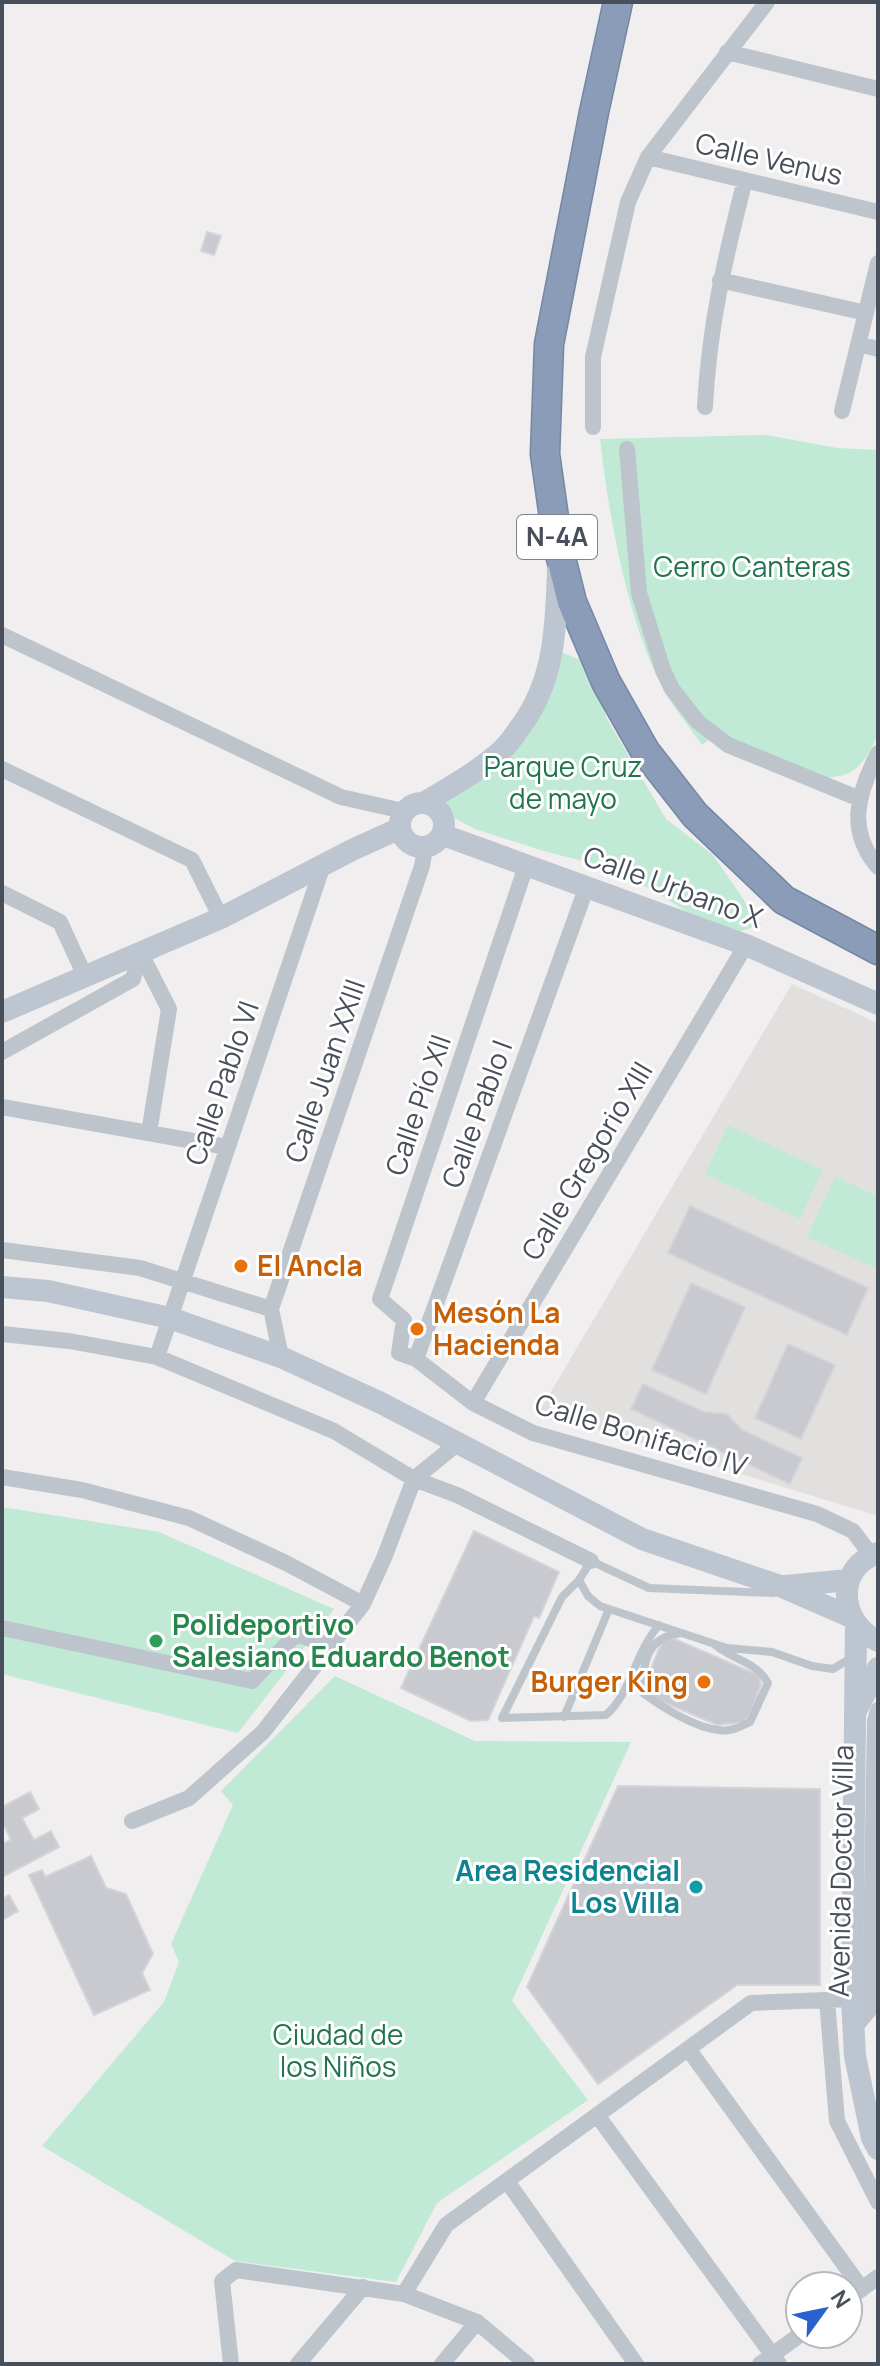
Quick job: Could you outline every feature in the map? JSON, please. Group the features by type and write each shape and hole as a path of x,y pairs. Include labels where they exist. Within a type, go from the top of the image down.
{"highway":[{"name":"N-4A","path":"618,2 549,344 545,454 558,546 572,602 606,682 645,751 686,804 784,900 878,950"}],"street":[{"path":"593,427 593,357 628,202 648,157 767,2"},
{"path":"727,52 878,89"},
{"name":"Calle Venus","path":"648,157 878,212"},
{"path":"705,407 708,353 720,280 745,180"},
{"path":"842,411 878,263"},
{"path":"720,280 866,313"},
{"path":"859,344 878,349"},
{"path":"627,449 639,593 672,689 698,722 728,745 860,799"},
{"path":"2,1012 221,918 323,865 401,820 413,803 425,802 466,778 505,748 529,715 546,682 553,649 558,546"},
{"path":"2,635 341,797 401,820"},
{"path":"878,753 857,815 859,836 878,867"},
{"path":"2,769 192,860 221,918"},
{"path":"401,820 407,843 434,842 445,821 439,810 425,802"},
{"name":"Calle Urbano X","path":"434,842 587,886 746,945 878,1004"},
{"name":"Calle Juan XXIII","path":"271,1309 422,866 434,842"},
{"name":"Calle Pablo VI","path":"157,1357 323,865"},
{"name":"Calle Pío XII","path":"399,1353 404,1320 380,1299 526,866"},
{"name":"Calle Pablo I","path":"416,1359 587,886"},
{"path":"2,893 60,922 85,976"},
{"name":"Calle Gregorio XIII","path":"473,1403 746,945"},
{"path":"2,1052 133,979 140,952"},
{"path":"140,952 169,1009 149,1133"},
{"path":"2,1107 227,1147"},
{"path":"2,1250 140,1268 271,1309 281,1357"},
{"path":"2,1287 48,1291 170,1318 281,1357 381,1403 642,1539 788,1590 854,1621 878,1641"},
{"path":"2,1334 69,1341 157,1357 334,1431 414,1479 457,1495 591,1561"},
{"name":"Calle Bonifacio IV","path":"399,1353 416,1359 473,1403 533,1433 817,1514 853,1531 874,1554"},
{"path":"132,1821 189,1798 263,1732 363,1604 414,1479 458,1443"},
{"path":"2,1477 82,1490 189,1518 286,1563 363,1604"},
{"path":"788,1590 849,1580 858,1566 874,1554"},
{"name":"Avenida Doctor Villa","path":"849,1580 846,1598 854,1621 855,1655 852,1999 855,2056 872,2138 878,2149"},
{"path":"2,1628 252,1681 296,1634 331,1646"},
{"path":"853,1715 873,1689 878,1668"},
{"name":"Avenida Doctor Villa","path":"854,2028 870,2009 876,1848 875,1721 878,1710"},
{"path":"404,2294 446,2225 751,2003 852,1999"},
{"name":"Avenida Doctor Villa","path":"827,2000 837,2121 878,2202"},
{"path":"689,2050 839,2270"},
{"path":"597,2115 770,2361"},
{"path":"507,2181 636,2364"},
{"path":"231,2364 222,2281 236,2270 404,2294 477,2322 527,2364"},
{"path":"298,2364 363,2287"},
{"path":"442,2364 477,2322"}],"lane":[{"path":"659,1625 645,1642 618,1704 606,1715 502,1718 562,1597 579,1580 591,1561 649,1588 788,1590"},
{"path":"579,1580 588,1596 600,1606 727,1648 772,1652 812,1666 833,1669 855,1655"},
{"path":"564,1717 609,1609"},
{"path":"682,1633 668,1634 653,1644 643,1672 643,1693 665,1709 700,1724 718,1730 735,1729 750,1722 768,1683 761,1671 726,1655 714,1644"}],"shaded area":[{"path":"792,984 878,1023 878,1516 539,1412"}],"green space":[{"name":"Cerro Canteras","path":"766,435 837,448 878,450 878,735 864,760 845,775 824,777 713,737 702,745 670,700 649,658 621,564 600,439"},
{"name":"Parque Cruz de mayo","path":"553,649 599,667 606,717 666,819 713,855 761,925 724,936 656,892 607,867 475,829 425,802 529,715"},
{"path":"728,1125 823,1170 800,1219 705,1174"},
{"path":"835,1177 878,1196 878,1269 807,1237"},
{"name":"Polideportivo Salesiano Eduardo Benot","path":"2,1507 159,1532 334,1609 238,1733 2,1674"},
{"name":"Ciudad de los Niños","path":"335,1676 475,1741 631,1742 512,2001 588,2100 437,2203 396,2282 235,2261 42,2146 164,2002 179,1962 171,1944 233,1805 221,1791"}],"building":[{"path":"207,232 221,236 214,255 201,251"},
{"path":"690,1206 868,1288 847,1335 668,1253"},
{"path":"691,1283 745,1307 706,1394 652,1370"},
{"path":"788,1344 835,1365 801,1439 755,1418"},
{"path":"643,1384 704,1412 727,1414 742,1430 802,1458 790,1484 631,1409"},
{"path":"474,1531 559,1572 539,1618 534,1616 488,1720 471,1721 401,1688"},
{"name":"Burger King","path":"672,1638 758,1675 761,1684 744,1722 717,1725 656,1699 649,1692 647,1679 659,1649 663,1641"},
{"name":"Area Residencial Los Villa","path":"618,1786 820,1789 820,1985 737,1985 598,2084 527,1987"},
{"path":"30,1792 39,1809 22,1818 34,1840 51,1831 59,1847 2,1877 2,1844 11,1840 5,1827 2,1829 2,1807"},
{"path":"91,1856 106,1888 126,1894 153,1954 142,1973 150,1990 94,2015 29,1875 42,1870 45,1877"},
{"path":"9,1895 18,1911 2,1920 2,1899"}],"place":[{"name":"El Ancla","path":"241,1266"},
{"name":"Mesón La Hacienda","path":"417,1329"},
{"name":"Polideportivo Salesiano Eduardo Benot","path":"156,1641"},
{"name":"Burger King","path":"704,1682"},
{"name":"Area Residencial Los Villa","path":"696,1887"}]}
